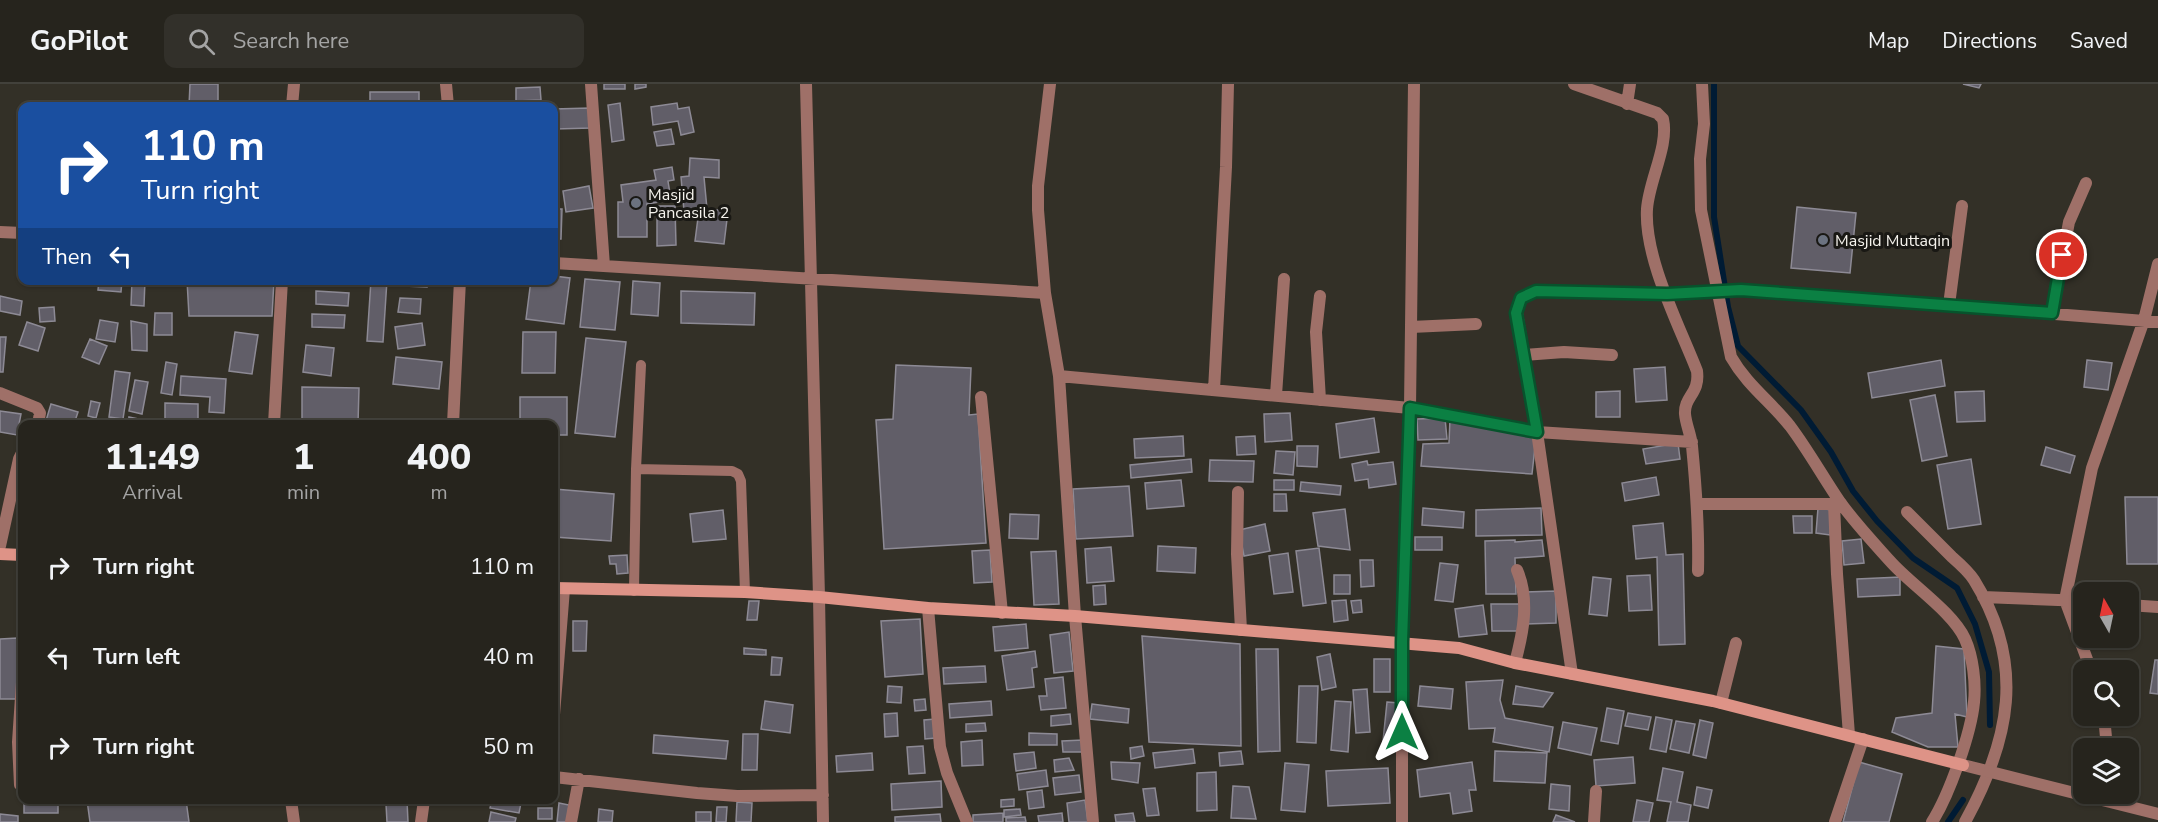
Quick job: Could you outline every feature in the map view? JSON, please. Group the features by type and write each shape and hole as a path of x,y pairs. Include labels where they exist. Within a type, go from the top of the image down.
{"main road":[{"path":"0,554 18,555"},
{"path":"559,589 745,592 928,608 1075,616 1459,648 1515,663 1721,703 1960,765"}],"street":[{"path":"292,102 294,84"},
{"path":"446,84 448,102"},
{"path":"591,84 604,266"},
{"path":"806,84 823,822"},
{"path":"1050,84 1038,186 1040,247 1059,376 1075,616 1093,822"},
{"path":"1214,390 1228,84"},
{"path":"1402,822 1402,642 1410,408 1414,84"},
{"path":"1574,84 1657,113 1663,119 1665,135 1651,184 1647,209 1649,236 1654,259 1697,371 1698,382 1686,405 1685,414 1692,442 1697,504 1698,571"},
{"path":"1627,104 1630,84"},
{"path":"1702,84 1704,124 1700,159 1701,210 1721,292 1731,357 1740,373 1785,421 1838,504 1892,563 1954,622 1965,639 1972,665 1974,702 1960,765 1932,822"},
{"path":"2052,313 2070,222 2086,183"},
{"path":"1949,305 1962,206"},
{"path":"0,232 18,233"},
{"path":"558,263 1046,293"},
{"path":"2087,660 2065,600 2092,468 2144,320 2158,264"},
{"path":"1275,395 1284,279"},
{"path":"274,420 282,285"},
{"path":"453,420 460,285"},
{"path":"1572,674 1537,432 1516,313 1518,301 1525,295 1536,291 1667,294 1741,290 2158,322"},
{"path":"1320,296 1316,332 1320,400"},
{"path":"1411,327 1476,324"},
{"path":"1524,355 1564,352 1612,354"},
{"path":"1059,376 1410,408 1537,432 1692,442"},
{"path":"0,393 37,408 40,414 39,420"},
{"path":"981,397 1002,613"},
{"path":"0,546 18,464"},
{"path":"1238,492 1237,554 1241,630"},
{"path":"1697,504 1838,504"},
{"path":"1838,504 1837,574 1850,735"},
{"path":"1907,512 1974,579 1994,618 2001,641 2007,676 2006,713 2002,736 1990,772 1965,822"},
{"path":"1515,663 1524,616 1523,590 1517,570"},
{"path":"1983,597 2073,600"},
{"path":"2139,606 2158,607"},
{"path":"928,608 940,747 946,773 967,822"},
{"path":"1721,703 1736,643"},
{"path":"1835,822 1863,739"},
{"path":"1960,765 2073,790"},
{"path":"558,777 727,795 823,795"},
{"path":"572,822 579,779"},
{"path":"1594,822 1596,791"},
{"path":"292,804 294,822"},
{"path":"421,822 423,804"},
{"path":"2127,804 2158,814"}],"lane":[{"path":"634,591 641,365"},
{"path":"636,469 732,471 738,474 741,481 745,592"},
{"path":"558,617 559,589"},
{"path":"18,727 18,764"}],"building":[{"path":"190,84 218,84 218,102 189,102"},
{"path":"604,84 625,84 625,89 604,89"},
{"path":"635,84 646,84 646,87 635,89"},
{"path":"1963,84 1981,84 1979,88"},
{"path":"540,87 541,100 516,101 516,88"},
{"path":"370,92 419,92 419,102 370,102"},
{"path":"620,103 624,140 612,142 608,105"},
{"path":"677,103 678,109 689,107 694,132 681,135 678,121 653,125 651,107"},
{"path":"590,108 591,128 558,129 558,109"},
{"path":"671,129 674,144 657,146 654,132"},
{"path":"690,158 719,160 719,178 704,177 707,209 728,211 724,244 695,241 699,210 684,211 681,177 689,176"},
{"name":"Masjid Pancasila 2","path":"672,167 674,180 668,181 671,200 647,204 647,237 618,237 618,202 623,202 621,185 656,180 654,170"},
{"path":"589,186 593,208 566,212 563,191"},
{"path":"657,206 675,206 676,245 657,246"},
{"name":"Masjid Muttaqin","path":"1797,207 1856,213 1850,273 1791,268"},
{"path":"558,209 562,209 561,239 558,239"},
{"path":"558,276 570,278 564,324 526,319 530,285 558,285"},
{"path":"585,279 620,282 615,330 580,327"},
{"path":"633,281 660,283 658,316 631,314"},
{"path":"98,285 122,285 121,292 98,290"},
{"path":"132,285 145,285 144,306 131,305"},
{"path":"187,285 274,285 272,316 189,316"},
{"path":"371,285 387,285 383,342 367,341"},
{"path":"427,285 427,287 404,286"},
{"path":"316,291 349,293 348,306 316,304"},
{"path":"681,291 755,293 754,325 681,323"},
{"path":"0,296 22,301 20,315 0,311"},
{"path":"400,298 421,299 420,314 398,312"},
{"path":"54,307 55,321 40,322 39,308"},
{"path":"155,313 172,313 172,335 154,335"},
{"path":"312,314 345,315 344,328 312,327"},
{"path":"100,320 118,323 115,342 96,339"},
{"path":"131,321 147,324 147,351 132,350"},
{"path":"27,322 45,328 38,351 19,345"},
{"path":"422,323 425,345 398,349 395,327"},
{"path":"235,332 258,335 252,374 229,371"},
{"path":"523,332 556,332 555,373 522,373"},
{"path":"0,337 6,337 3,372 0,372"},
{"path":"586,338 626,342 615,437 575,433"},
{"path":"90,339 107,346 99,364 82,357"},
{"path":"306,345 334,348 331,376 303,372"},
{"path":"396,357 442,362 439,389 393,384"},
{"path":"1941,360 1945,386 1872,398 1868,373"},
{"path":"2087,360 2112,363 2108,390 2084,387"},
{"path":"166,362 177,364 172,395 161,393"},
{"path":"896,365 971,368 969,415 978,414 986,543 884,549 876,420 893,419"},
{"path":"1665,367 1667,400 1636,402 1634,369"},
{"path":"115,371 130,373 123,419 109,417"},
{"path":"181,376 226,379 224,413 209,412 210,397 180,395"},
{"path":"135,380 148,382 142,414 129,411"},
{"path":"302,387 359,388 358,420 302,420"},
{"path":"1620,391 1620,417 1596,417 1596,392"},
{"path":"1984,391 1985,421 1957,422 1955,392"},
{"path":"1935,395 1947,456 1922,461 1910,400"},
{"path":"520,397 567,397 567,435 558,435 558,420 520,420"},
{"path":"91,401 100,403 96,418 88,416"},
{"path":"165,403 198,404 198,420 165,420"},
{"path":"51,404 78,412 75,420 46,420"},
{"path":"0,411 21,414 18,420 17,435 0,432"},
{"path":"1290,413 1292,440 1265,442 1264,414"},
{"path":"1374,418 1379,452 1340,458 1336,424"},
{"path":"1445,418 1447,439 1418,440 1417,419"},
{"path":"1450,419 1485,424 1536,438 1532,474 1421,466 1423,444 1449,443"},
{"path":"1183,436 1184,456 1135,458 1134,439"},
{"path":"1255,436 1256,454 1237,455 1236,437"},
{"path":"1678,443 1680,459 1646,464 1643,449"},
{"path":"1297,446 1318,446 1317,467 1297,466"},
{"path":"2046,447 2075,456 2070,473 2041,465"},
{"path":"1276,451 1295,452 1293,475 1274,473"},
{"path":"1191,459 1192,472 1131,478 1130,465"},
{"path":"1971,459 1981,524 1948,529 1937,465"},
{"path":"1210,460 1254,461 1253,482 1209,481"},
{"path":"1367,461 1368,465 1393,462 1396,484 1369,488 1368,479 1355,481 1352,464"},
{"path":"1656,477 1659,495 1625,501 1622,483"},
{"path":"1181,480 1184,506 1147,509 1145,483"},
{"path":"1274,480 1294,480 1294,490 1274,490"},
{"path":"1301,482 1341,486 1340,495 1300,491"},
{"path":"1129,486 1133,536 1076,539 1073,489"},
{"path":"558,489 614,494 611,541 558,537"},
{"path":"1274,494 1286,494 1287,511 1274,511"},
{"path":"2125,497 2158,497 2158,564 2127,564"},
{"path":"1423,508 1464,512 1463,528 1422,525"},
{"path":"1541,508 1542,535 1476,536 1476,510"},
{"path":"1818,508 1832,510 1830,535 1816,533"},
{"path":"1345,509 1350,550 1318,546 1313,513"},
{"path":"723,510 726,539 693,542 690,514"},
{"path":"1010,514 1039,515 1038,539 1009,538"},
{"path":"1793,516 1812,516 1812,533 1794,533"},
{"path":"1663,523 1666,555 1683,554 1685,644 1659,645 1657,557 1636,559 1633,526"},
{"path":"1265,524 1270,551 1244,556 1239,530"},
{"path":"1415,537 1442,537 1442,550 1415,550"},
{"path":"1861,539 1864,563 1844,565 1842,541"},
{"path":"1515,540 1515,542 1542,540 1544,556 1515,558 1516,594 1486,594 1485,541"},
{"path":"1158,546 1196,548 1195,573 1157,571"},
{"path":"1111,547 1114,581 1087,583 1085,549"},
{"path":"1319,548 1326,603 1303,606 1296,551"},
{"path":"990,550 992,582 974,583 972,551"},
{"path":"1056,551 1059,604 1034,605 1031,552"},
{"path":"1288,553 1293,592 1274,594 1269,556"},
{"path":"627,555 628,573 617,574 616,564 610,564 609,556"},
{"path":"1360,560 1373,560 1374,586 1361,587"},
{"path":"1440,563 1458,565 1453,602 1435,600"},
{"path":"1334,575 1350,575 1350,594 1334,594"},
{"path":"1650,575 1652,610 1629,611 1627,576"},
{"path":"1593,577 1611,579 1607,616 1589,614"},
{"path":"1900,577 1900,595 1858,597 1857,579"},
{"path":"1105,585 1106,604 1094,605 1093,586"},
{"path":"1556,591 1556,623 1526,624 1525,592"},
{"path":"1346,600 1348,620 1334,622 1332,601"},
{"path":"1361,600 1362,612 1353,613 1351,601"},
{"path":"749,601 759,601 757,620 747,620"},
{"path":"1491,604 1521,604 1521,631 1492,631"},
{"path":"1483,605 1487,634 1459,637 1455,609"},
{"path":"920,619 923,674 885,677 881,621"},
{"path":"573,621 587,621 586,651 573,651"},
{"path":"1026,624 1028,648 995,651 993,627"},
{"path":"1069,632 1073,671 1054,673 1050,635"},
{"path":"1142,636 1240,644 1241,746 1149,742"},
{"path":"17,638 18,699 0,699 0,639"},
{"path":"1936,646 1964,649 1967,717 1955,714 1958,747 1928,747 1892,732 1896,718 1932,713"},
{"path":"744,648 766,650 766,655 744,654"},
{"path":"1256,649 1278,649 1280,751 1258,752"},
{"path":"1035,651 1037,667 1032,668 1034,687 1007,690 1002,656"},
{"path":"1330,654 1336,687 1322,690 1317,657"},
{"path":"772,657 782,658 780,675 771,675"},
{"path":"1374,659 1390,659 1390,692 1374,692"},
{"path":"2155,660 2158,660 2158,694 2150,693"},
{"path":"985,666 986,682 944,684 943,668"},
{"path":"1063,677 1066,708 1041,710 1039,696 1047,696 1045,679"},
{"path":"1503,680 1500,700 1505,718 1553,727 1549,752 1493,742 1495,728 1469,729 1466,682"},
{"path":"888,686 902,687 901,703 887,702"},
{"path":"1299,686 1318,686 1316,743 1297,742"},
{"path":"1420,686 1453,689 1451,709 1418,706"},
{"path":"1516,686 1553,693 1543,707 1513,704"},
{"path":"1367,689 1370,732 1356,733 1353,690"},
{"path":"925,699 926,710 915,711 914,700"},
{"path":"765,701 793,705 790,733 761,729"},
{"path":"991,701 992,715 950,718 949,704"},
{"path":"1335,701 1351,702 1348,752 1331,750"},
{"path":"1387,702 1399,703 1396,742 1383,741"},
{"path":"1092,704 1129,709 1128,723 1090,719"},
{"path":"1607,708 1624,711 1618,744 1601,741"},
{"path":"897,713 898,736 885,737 884,714"},
{"path":"1628,713 1651,717 1648,730 1625,726"},
{"path":"1070,714 1071,724 1051,726 1051,716"},
{"path":"1656,717 1672,720 1666,752 1650,749"},
{"path":"935,719 936,738 925,739 924,720"},
{"path":"1700,720 1713,723 1706,758 1693,755"},
{"path":"1676,721 1695,724 1689,753 1670,749"},
{"path":"1563,722 1597,728 1591,755 1558,748"},
{"path":"985,723 986,731 966,732 966,724"},
{"path":"1029,733 1057,734 1057,745 1029,745"},
{"path":"743,734 758,734 757,770 742,770"},
{"path":"654,735 728,741 726,759 653,753"},
{"path":"982,740 983,765 962,766 961,742"},
{"path":"1083,740 1084,752 1063,752 1062,741"},
{"path":"923,746 925,773 909,774 907,747"},
{"path":"1142,746 1144,756 1131,759 1130,748"},
{"path":"1193,749 1195,763 1155,768 1153,753"},
{"path":"1241,751 1243,764 1220,766 1219,753"},
{"path":"1495,751 1547,753 1545,783 1494,781"},
{"path":"1034,752 1036,768 1016,771 1014,754"},
{"path":"872,753 873,770 837,772 836,756"},
{"path":"1633,757 1635,783 1596,786 1594,760"},
{"path":"1069,758 1074,770 1055,772 1054,760"},
{"path":"1111,762 1140,763 1138,783 1112,779"},
{"path":"1472,762 1476,790 1469,790 1472,811 1453,814 1450,793 1420,797 1417,770"},
{"path":"1859,762 1902,774 1889,822 1843,822"},
{"path":"1285,763 1309,765 1305,812 1281,810"},
{"path":"1388,768 1390,803 1328,806 1326,771"},
{"path":"1663,768 1683,772 1677,802 1691,805 1688,822 1667,822 1671,802 1657,800"},
{"path":"1046,770 1048,786 1019,790 1017,774"},
{"path":"1216,772 1217,810 1197,811 1197,773"},
{"path":"1079,775 1081,792 1055,795 1053,778"},
{"path":"941,781 942,807 892,810 891,784"},
{"path":"1551,784 1570,786 1569,811 1549,809"},
{"path":"1233,786 1249,787 1256,819 1231,818"},
{"path":"1697,787 1712,790 1708,808 1694,805"},
{"path":"1155,788 1159,815 1147,816 1143,789"},
{"path":"1042,790 1044,807 1029,809 1027,792"},
{"path":"1014,799 1014,806 1001,807 1001,800"},
{"path":"1085,800 1088,822 1069,822 1067,803"},
{"path":"1637,800 1653,803 1649,822 1633,822"},
{"path":"737,802 752,803 751,822 736,822"},
{"path":"559,803 569,805 567,822 557,822"},
{"path":"24,804 58,804 58,813 24,813"},
{"path":"88,804 187,804 189,822 90,822"},
{"path":"386,804 407,804 408,822 387,822"},
{"path":"491,804 521,804 519,813 490,808"},
{"path":"717,807 727,807 726,822 716,822"},
{"path":"538,808 552,808 552,819 538,819"},
{"path":"599,809 613,811 612,822 598,822"},
{"path":"1020,809 1021,815 1004,817 1004,810"},
{"path":"491,812 516,818 515,822 489,822"},
{"path":"696,812 711,812 711,822 696,822"},
{"path":"1003,813 1003,822 973,822 973,815"},
{"path":"1062,813 1063,822 1039,822 1038,816"},
{"path":"1133,813 1135,822 1116,822 1115,815"},
{"path":"0,814 18,816 18,822 0,822"},
{"path":"940,814 941,822 895,822 895,817"},
{"path":"1556,815 1575,822 1553,822"},
{"path":"1025,817 1026,822 1006,822 1006,818"}],"waterway":[{"path":"1714,84 1714,217 1728,307 1738,346 1801,410 1831,452 1853,491 1877,521 1913,558 1957,588 1975,624 1989,672 1990,725"},
{"path":"1948,822 1963,800"}],"place":[{"name":"Masjid Pancasila 2","path":"636,203"},
{"name":"Masjid Muttaqin","path":"1823,240"}],"route":[{"path":"1402,732 1402,642 1410,408 1537,432 1516,313 1518,301 1525,295 1536,291 1667,294 1741,290 2052,313 2062,255"}]}
